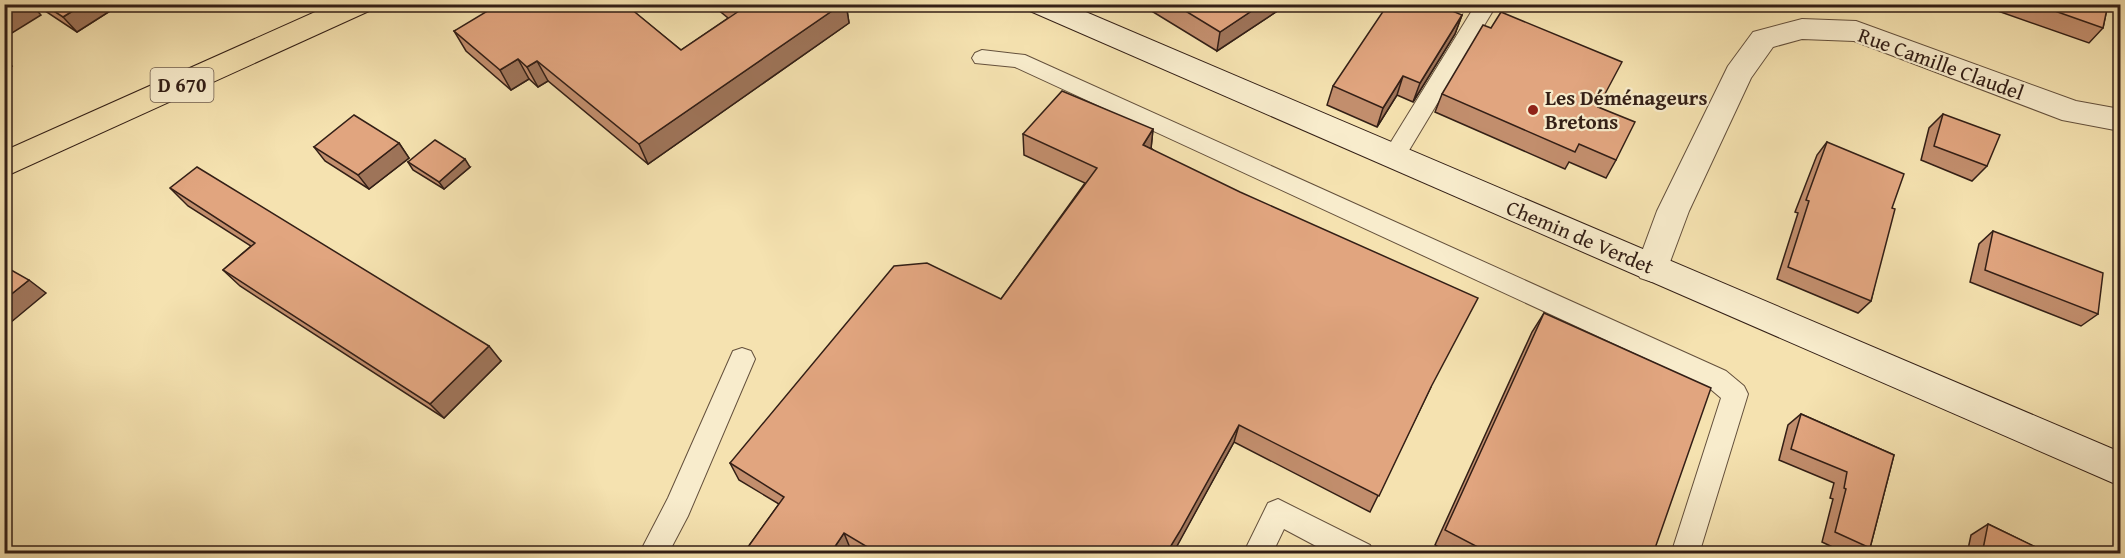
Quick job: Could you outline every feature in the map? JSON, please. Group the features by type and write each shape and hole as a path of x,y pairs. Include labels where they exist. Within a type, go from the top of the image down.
{"main road":[{"name":"D 670","path":"4,142 307,4"},
{"name":"D 670","path":"4,165 358,4"}],"street":[{"name":"Chemin de Verdet","path":"1040,4 2121,470"},
{"name":"Rue Camille Claudel","path":"1652,268 1673,211 1738,74 1763,39 1803,29 1857,31 2073,112 2121,120"}],"lane":[{"path":"1394,156 1487,4"},
{"path":"982,58 1018,60 1717,379 1735,394 1684,554"},
{"path":"653,554 678,507 742,359"},
{"path":"1257,554 1278,512 1360,554"}],"building":[{"path":"4,4 22,4 4,15"},
{"path":"43,4 84,4 63,17"},
{"path":"499,4 528,4 532,8 537,4 625,4 681,50 739,11 731,4 842,4 639,144 537,61 527,67 518,59 500,70 454,31"},
{"path":"1174,4 1262,4 1220,32"},
{"path":"1388,4 1436,4 1462,15 1420,83 1403,76 1383,108 1333,86"},
{"path":"2035,4 2108,4 2103,28"},
{"path":"1501,12 1622,62 1598,107 1635,122 1616,160 1579,144 1575,152 1442,94 1483,25 1491,28"},
{"path":"1062,91 1153,129 1143,145 1240,192 1478,298 1431,387 1379,496 1239,425 1166,554 879,554 844,533 830,554 743,554 784,497 730,463 894,266 927,263 1001,299 1097,168 1023,134"},
{"path":"1943,114 2000,135 1987,166 1934,146"},
{"path":"354,115 399,143 358,175 314,147"},
{"path":"435,140 465,159 439,182 408,162"},
{"path":"1827,142 1904,174 1892,208 1895,209 1871,301 1788,267 1809,201 1806,200"},
{"path":"197,167 489,346 430,404 223,270 255,243 170,188"},
{"path":"1993,231 2103,273 2098,314 1985,270"},
{"path":"4,266 29,280 4,300"},
{"path":"1544,313 1711,388 1653,554 1491,554 1445,530"},
{"path":"1801,414 1894,455 1870,548 1835,532 1846,489 1844,488 1847,472 1791,449"},
{"path":"1988,524 2050,554 1982,554"}],"place":[{"name":"Les Déménageurs Bretons","path":"1533,110"}]}
